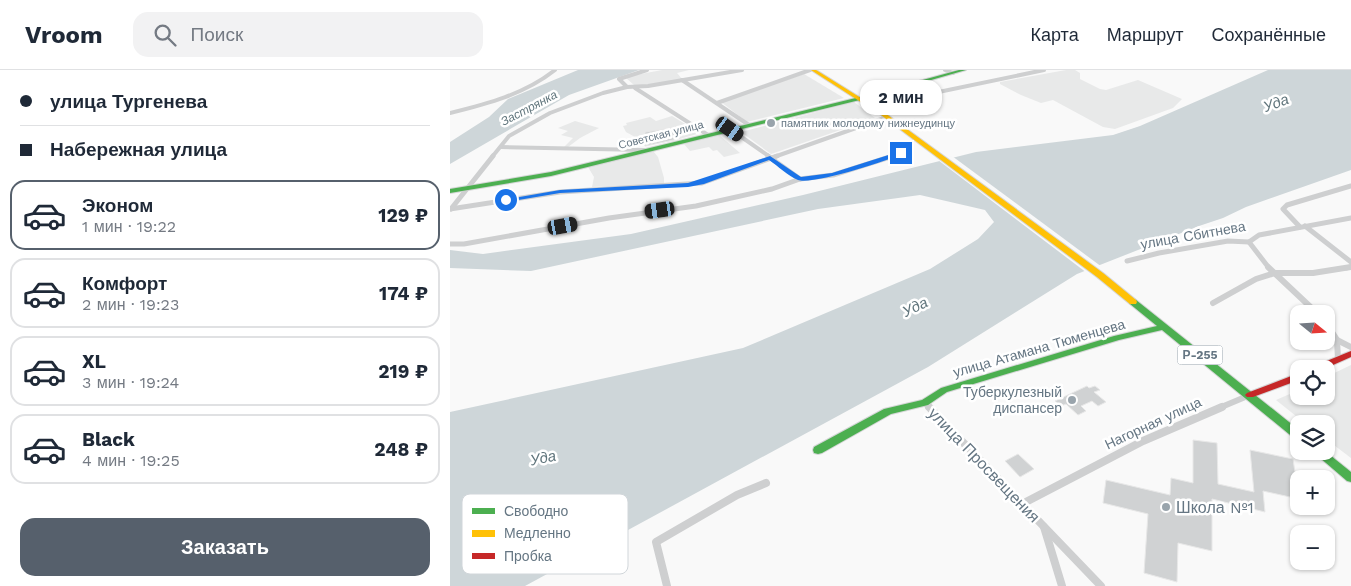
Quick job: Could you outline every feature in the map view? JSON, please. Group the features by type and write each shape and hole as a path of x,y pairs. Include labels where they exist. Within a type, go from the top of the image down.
{"main road":[{"name":"Р-255","path":"812,70 860,98 945,158 1100,275 1290,428"},
{"name":"Советская улица","path":"450,191 551,174 860,98 949,72 964,70"},
{"name":"улица Атамана Тюменцева","path":"925,403 944,390 1117,338 1165,327"},
{"path":"1335,360 1351,354"},
{"name":"Нагорная улица","path":"1250,395 1290,379"},
{"path":"818,450 888,412 925,403"},
{"path":"1328,460 1351,478"}],"street":[{"path":"450,113 491,102 537,82 555,70"},
{"path":"626,87 619,79 647,70"},
{"path":"450,209 469,188 509,136 550,112 626,87 635,88 742,70"},
{"path":"717,103 812,70"},
{"path":"883,92 916,95 928,94 1044,70"},
{"path":"682,80 749,125"},
{"path":"635,88 708,135"},
{"path":"450,209 560,192 688,185 702,182 888,117"},
{"path":"730,129 800,179"},
{"path":"501,147 644,150"},
{"path":"450,244 464,244 609,218 696,206 772,188 800,179 832,175 867,163 875,163 901,153"},
{"path":"1351,186 1287,205 1283,209 1302,226 1351,262"},
{"name":"улица Сбитнева","path":"1127,261 1159,253 1228,241 1249,242 1259,235 1351,218"},
{"path":"1249,242 1256,254 1309,305"},
{"path":"1213,303 1256,279 1275,273 1313,273 1351,267"},
{"path":"1335,337 1337,340 1338,359"},
{"path":"1337,340 1351,347"},
{"name":"Нагорная улица","path":"1022,504 1143,441 1250,395"},
{"name":"улица Просвещения","path":"925,403 1101,586"},
{"path":"667,586 656,542 737,495 766,483"},
{"name":"улица Просвещения","path":"1044,526 1062,586"}],"shaded area":[{"path":"662,70 689,70 677,73 682,79 639,86 634,85 625,77"},
{"path":"1075,70 1080,73 1080,79 1100,89 1106,90 1138,80 1182,99 1173,108 1115,129 1103,127 1053,100 1041,103 1000,84 1000,82"},
{"path":"804,74 844,98 747,122 721,102"},
{"path":"854,102 875,118 771,154 741,132"},
{"path":"672,116 700,133 673,141 630,147 635,137 626,132 623,126 627,125 626,123 650,117 656,121"},
{"path":"575,121 599,128 568,147 564,147 573,138 561,135 568,131 558,128"},
{"path":"719,135 740,153 724,157 717,150 713,151 709,147 690,151 684,144"},
{"path":"653,151 658,157 664,184 592,187 594,177 588,167"},
{"path":"1351,365 1351,458 1335,446 1335,415 1295,415 1276,400 1290,394 1290,405 1335,405 1335,373"}],"water":[{"name":"Застрянка","path":"578,70 639,70 569,95 450,164 450,142 489,117 508,99"},
{"name":"Уда","path":"1268,70 1351,70 1351,170 1246,207 1223,218 1077,274 928,367 628,530 628,494 462,494 462,574 547,574 525,586 450,586 450,412 743,348 930,269 978,239 994,222 985,210 920,195 818,209 531,271 450,268 450,250 483,254 631,234 803,195 976,152 1113,135 1140,126"}],"pier":[{"path":"952,156 1102,267 1087,273 938,160"}],"building":[{"path":"674,128 678,139 645,146 643,136 645,136 645,132"},
{"name":"Туберкулезный диспансер","path":"1087,386 1089,388 1095,386 1100,390 1094,392 1106,402 1098,406 1092,401 1081,406 1086,411 1078,415 1066,404 1061,406 1055,401"},
{"name":"Школа №1","path":"1193,440 1217,443 1218,484 1254,492 1250,450 1293,460 1295,470 1290,470 1290,497 1263,491 1265,512 1212,499 1212,551 1178,543 1177,582 1144,573 1148,514 1103,503 1106,480 1170,495 1171,478 1193,483"},
{"path":"1018,454 1034,469 1020,477 1005,461"}],"traffic: fast":[{"path":"450,191 551,174 870,96 964,70"},
{"path":"1133,302 1290,429"},
{"path":"818,450 888,411 925,403 944,390 1117,338 1165,327"},
{"path":"1328,460 1351,478"}],"traffic: slow":[{"path":"813,70 883,114 1100,275 1133,302"}],"traffic: jam":[{"path":"1335,361 1351,354"},
{"path":"1250,395 1290,379"}],"place":[{"name":"памятник молодому нижнеудинцу","path":"771,123"},
{"name":"Туберкулезный диспансер","path":"1072,400"},
{"name":"Школа №1","path":"1166,507"}],"route":[{"path":"506,200 560,192 688,185 702,182 770,158 800,179 832,175 867,163 875,163 901,153"}]}
